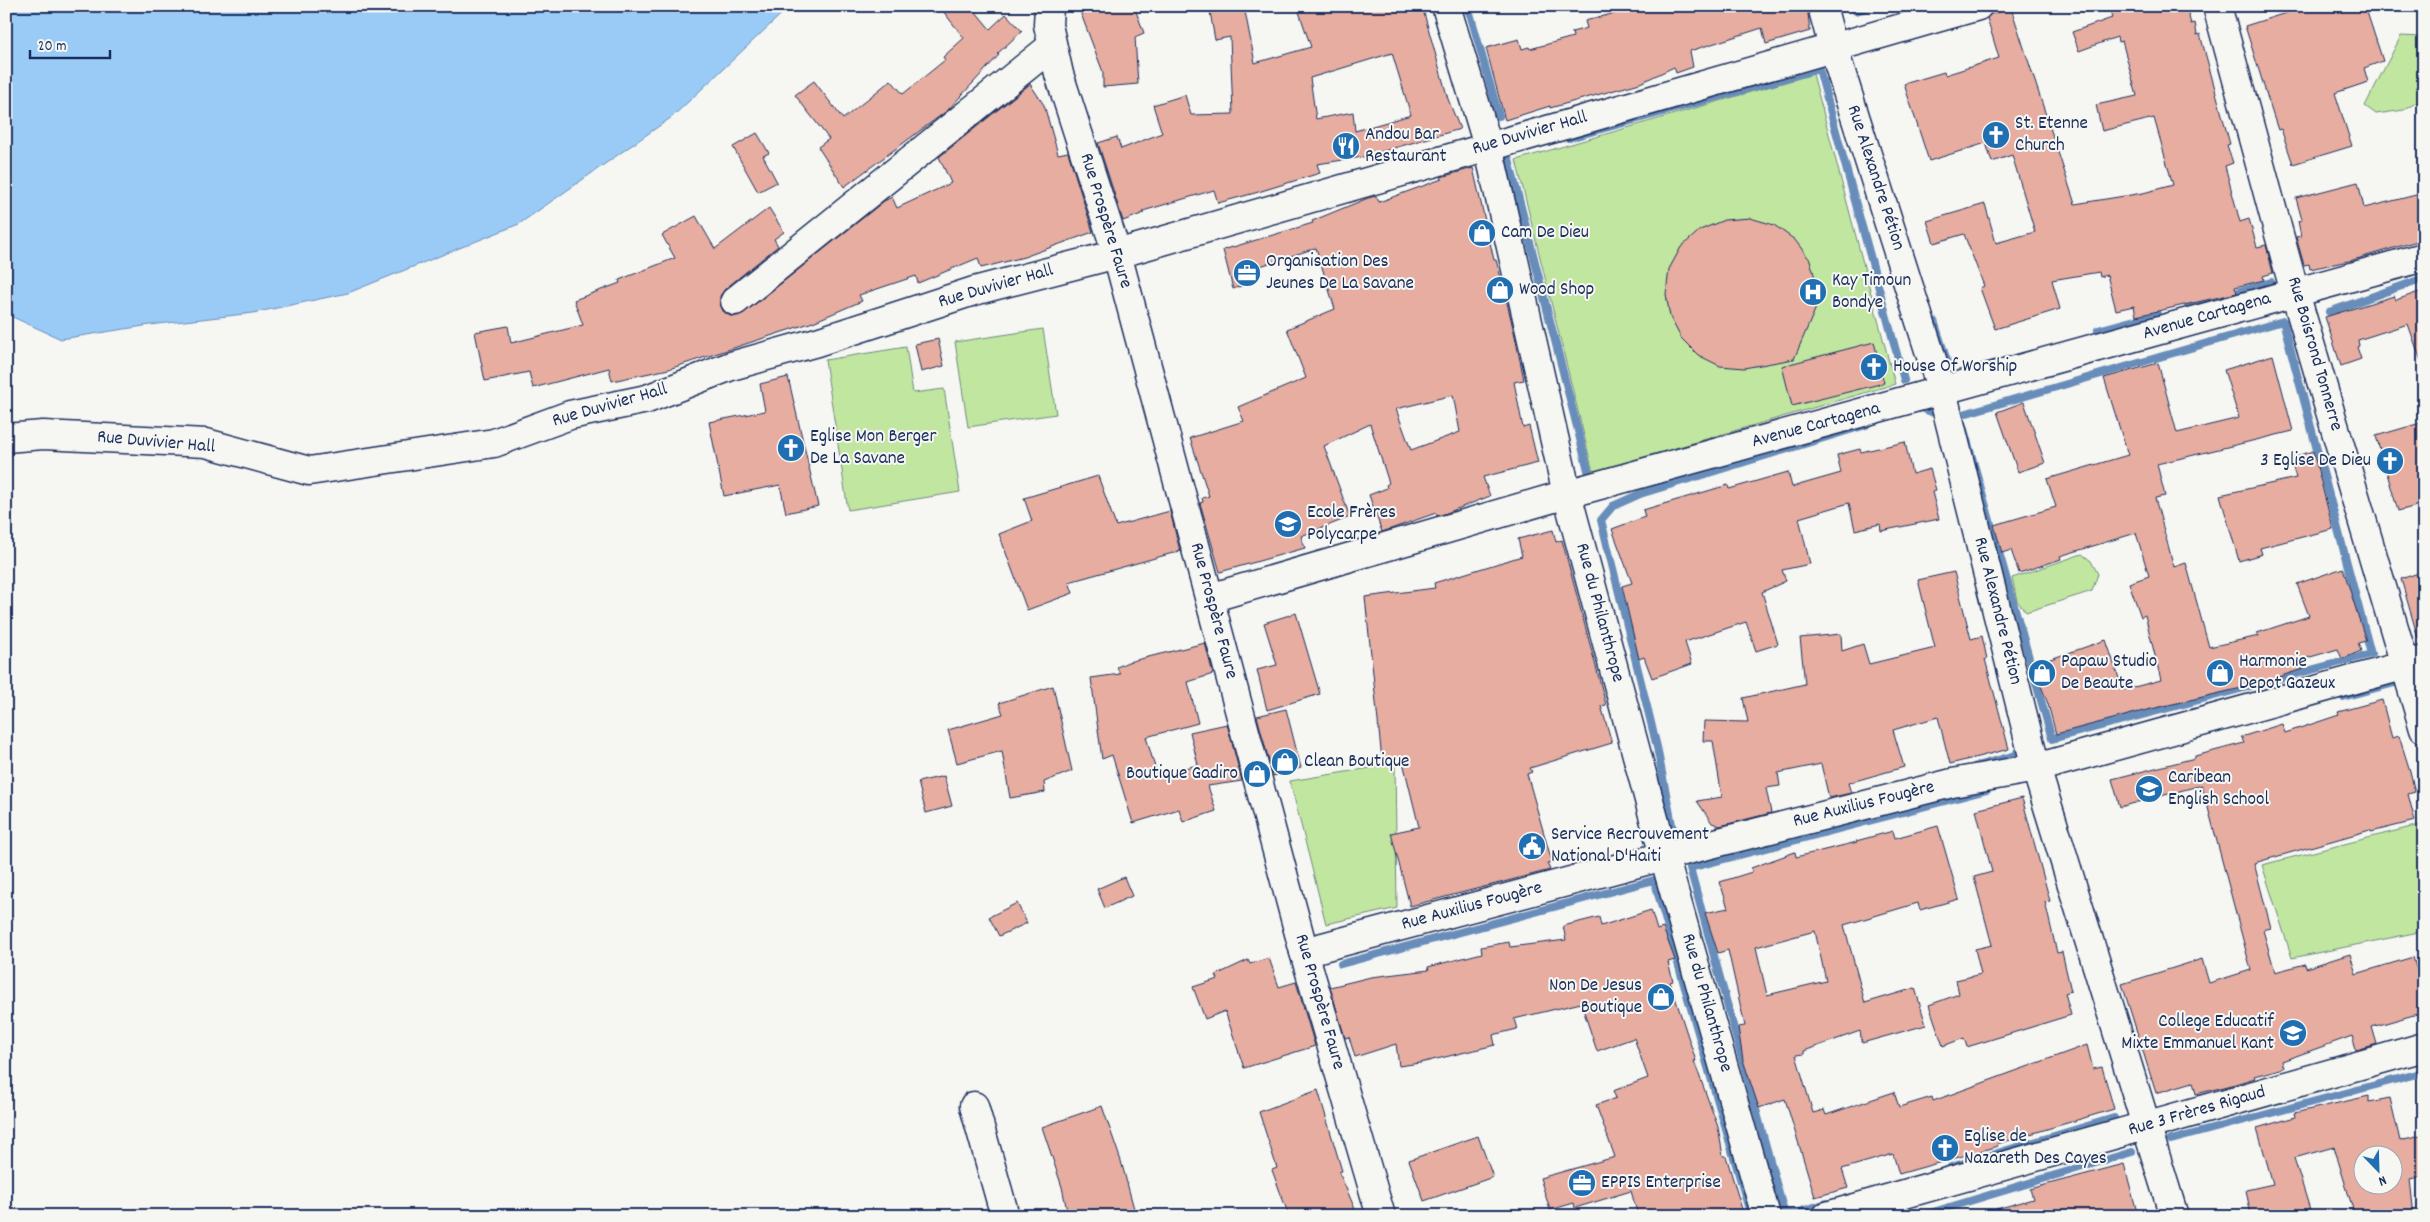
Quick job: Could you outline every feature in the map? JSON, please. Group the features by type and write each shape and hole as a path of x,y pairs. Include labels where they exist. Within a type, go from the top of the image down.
{"street":[{"name":"Rue Prospère Faure","path":"1049,6 1048,26 1059,74 1117,254 1304,952 1381,1216"},
{"name":"Rue du Philanthrope","path":"1446,6 1488,146 1567,494 1664,856 1766,1216"},
{"name":"Rue Alexandre Pétion","path":"1822,6 1833,47 1942,391 2036,768 2148,1126 2174,1216"},
{"name":"Rue Duvivier Hall","path":"6,438 43,435 206,443 309,471 494,443 570,415 648,399 731,366 817,342 974,291 1117,254 1978,6"},
{"name":"Rue Boisrond Tonnerre","path":"2217,6 2295,293 2415,663 2424,729"},
{"path":"735,301 1052,46"},
{"name":"Avenue Cartagena","path":"1210,598 1567,494 2424,257"},
{"name":"Rue Auxilius Fougère","path":"1304,952 1664,856 1952,783 2036,768 2415,663"},
{"name":"Rue 3 Frères Rigaud","path":"1826,1216 2424,1047"},
{"path":"974,1106 1005,1216"}],"green space":[{"path":"2401,36 2423,37 2424,98 2404,110 2376,114 2365,106"},
{"path":"1813,74 1895,384 1593,472 1516,160"},
{"path":"1043,329 1056,414 968,427 955,342"},
{"path":"906,347 913,393 944,389 960,492 848,510 825,360"},
{"path":"2082,554 2091,561 2098,574 2092,591 2026,612 2017,601 2012,578"},
{"path":"1395,764 1397,908 1326,924 1290,781"},
{"path":"2419,825 2424,843 2424,931 2292,958 2262,865"}],"water":[{"path":"6,6 790,6 672,117 519,224 348,293 253,313 150,325 61,339 6,314"}],"building":[{"path":"939,6 971,6 990,29 1006,14 1022,31 997,54 999,55 948,110 844,187 818,147 829,139 795,95 814,81 843,119 891,80 903,94 945,60 943,57 964,38"},
{"path":"1078,6 1134,6 1144,33 1135,37 1138,84 1103,87 1103,72"},
{"path":"1209,6 1244,6 1255,63 1311,47 1297,6 1422,6 1448,99 1460,129 1363,157 1317,164 1320,173 1255,193 1218,203 1214,190 1143,211 1144,213 1123,221 1098,143 1117,137 1121,149 1162,133 1153,105 1185,95 1191,115 1233,114 1230,37 1215,40","holes":["1392,53 1411,115 1355,131 1353,112 1316,119 1310,78"]},
{"path":"1642,6 1807,6 1810,31 1766,44 1762,28 1690,51 1693,67 1676,73 1674,67 1640,83 1550,108 1550,106 1505,120 1486,48 1519,39 1522,49 1529,47 1530,49 1573,37 1572,32 1587,28 1585,21"},
{"path":"2109,6 2186,6 2191,24 2195,23 2197,35 2200,34 2230,144 2227,145 2233,163 2225,166 2240,222 2249,219 2257,247 2266,245 2273,273 2263,276 2264,280 2235,287 2237,293 2136,316 2134,306 2116,310 2107,275 2100,277 2099,272 2052,280 2060,309 1995,329 1980,288 1984,286 1964,234 1934,243 1927,221 1985,204 1996,243 2035,232 2012,155 1992,162 1986,143 1929,161 1904,84 1944,72 1945,75 1999,58 1987,18 1991,14 2011,8 2075,204 2143,193 2173,185 2154,118 2102,131 2096,105 2137,96 2122,41 2118,42 2117,37 2079,51 2072,32 2112,18"},
{"path":"2308,6 2365,6 2383,61 2364,68 2368,82 2335,93 2352,146 2293,164 2281,129 2278,130 2245,26"},
{"path":"1030,84 1044,105 1058,154 1068,152 1093,232 1024,257 981,268 978,258 918,283 916,276 859,295 862,301 813,322 669,369 612,381 609,368 533,388 529,372 485,381 475,332 508,326 511,343 583,325 574,300 620,283 619,280 675,258 662,235 696,216 715,249 769,208 784,232 774,239 778,246 725,289 720,296 720,304 723,311 730,316 744,313 884,201 892,197 897,208 951,183 939,157"},
{"path":"757,133 769,153 763,156 777,182 758,192 733,147"},
{"path":"1473,168 1494,260 1496,260 1501,278 1515,336 1524,380 1514,382 1523,428 1529,426 1538,463 1483,477 1490,496 1444,514 1437,516 1436,513 1382,532 1369,495 1387,488 1386,485 1389,483 1370,424 1324,446 1350,517 1301,536 1305,548 1220,572 1200,503 1203,502 1202,498 1209,496 1190,438 1244,421 1238,407 1306,378 1287,329 1335,309 1316,248 1251,269 1255,281 1233,289 1223,250 1313,223 1312,221 1368,198 1376,196 1379,202 1442,179 1441,177","holes":["1453,395 1460,432 1411,450 1396,409"]},
{"path":"2358,182 2364,208 2424,193 2424,239 2353,260 2310,269 2309,264 2304,265 2296,237 2301,236 2298,221 2302,220 2296,198"},
{"path":"1750,218 1774,225 1795,240 1810,260 1817,285 1815,310 1794,359 1744,368 1720,366 1698,355 1681,338 1670,317 1666,294 1669,269 1681,247 1700,230 1724,220"},
{"path":"2419,292 2424,305 2424,360 2421,361 2408,324 2358,340 2359,346 2357,347 2361,359 2341,366 2325,317 2394,296 2396,300"},
{"path":"938,339 944,366 921,372 915,344"},
{"path":"1874,342 1884,383 1792,406 1782,366"},
{"path":"2273,355 2293,431 2157,464 2165,496 2155,498 2174,567 2186,563 2209,647 2259,636 2257,633 2309,616 2297,584 2343,568 2366,641 2358,643 2361,651 2342,659 2338,649 2300,660 2303,669 2250,686 2056,734 2048,704 2033,665 2106,640 2123,690 2161,680 2145,615 2141,617 2129,583 2149,576 2136,533 2060,556 2061,559 2019,573 2011,550 2002,553 1994,525 2056,507 2047,479 2128,455 2104,378 2158,363 2177,433 2239,418 2224,370"},
{"path":"788,377 818,506 786,513 780,485 724,496 709,422 765,411 760,384"},
{"path":"2024,402 2045,463 2018,472 1997,412"},
{"path":"2424,422 2424,504 2398,511 2376,436"},
{"path":"1905,442 1912,474 1930,469 1936,490 1932,492 1939,519 1881,531 1880,524 1855,530 1849,503 1799,518 1810,564 1782,570 1786,581 1762,592 1778,644 1756,651 1746,622 1685,642 1692,664 1652,678 1644,657 1639,659 1622,586 1632,583 1612,529 1645,517 1643,510 1728,485 1729,489 1788,472 1792,487 1841,473 1837,455 1860,449 1861,452"},
{"path":"2313,451 2333,529 2260,548 2262,554 2239,561 2220,495 2296,478 2290,458"},
{"path":"1098,476 1116,526 1170,511 1180,551 1069,582 1073,593 1027,610 999,534 1032,521 1024,498"},
{"path":"1553,530 1556,542 1562,540 1606,705 1601,706 1612,743 1530,768 1532,772 1527,774 1552,862 1547,863 1550,870 1410,906 1391,833 1419,827 1402,758 1382,760 1365,597 1435,588 1434,583 1522,556 1518,539"},
{"path":"2424,571 2424,637 2418,638 2401,579"},
{"path":"1954,572 1971,639 1982,636 1987,659 1985,659 2009,749 1950,764 1938,717 1893,730 1904,767 1848,783 1851,793 1829,798 1821,764 1778,773 1780,786 1766,788 1771,813 1720,826 1712,823 1697,801 1722,797 1713,741 1703,741 1704,721 1748,722 1743,698 1805,684 1800,638 1841,634 1842,651 1863,644 1869,664 1935,648 1918,580"},
{"path":"1296,613 1320,694 1267,710 1257,670 1277,665 1264,623"},
{"path":"1205,643 1213,674 1188,682 1198,723 1146,737 1157,774 1198,765 1190,732 1227,724 1242,781 1208,786 1216,811 1183,822 1179,809 1133,823 1112,755 1102,759 1091,678 1120,674 1117,667 1128,662"},
{"path":"1053,686 1072,771 1044,782 1045,792 1010,798 1002,751 957,763 948,730 1003,714 999,703"},
{"path":"2382,700 2392,738 2399,736 2410,771 2415,792 2408,794 2415,821 2371,832 2370,830 2254,863 2271,928 2263,930 2275,972 2305,964 2306,968 2350,954 2356,974 2413,957 2419,978 2424,976 2424,1012 2372,1027 2377,1044 2356,1050 2352,1036 2282,1061 2284,1068 2254,1076 2255,1078 2232,1085 2196,1094 2193,1082 2156,1093 2122,984 2202,959 2209,983 2251,970 2202,785 2120,807 2112,779 2195,758 2195,756 2244,743 2241,737 2282,724 2285,733 2339,715 2338,712"},
{"path":"1286,709 1301,768 1273,776 1257,716"},
{"path":"944,776 952,806 926,813 918,782"},
{"path":"2022,798 2050,901 2045,902 2057,953 2062,952 2071,991 2065,993 2071,1015 1967,1047 1964,1038 1943,1046 1929,1005 1959,994 1956,980 1981,974 1975,949 1992,945 1974,877 1992,872 1976,810"},
{"path":"1938,826 1959,899 1920,910 1918,903 1844,925 1865,1003 1915,988 1926,1025 1862,1043 1860,1031 1804,1051 1804,1054 1796,1055 1813,1113 1824,1110 1826,1115 1894,1092 1899,1107 1932,1097 1933,1101 2087,1045 2093,1069 2102,1067 2114,1109 1997,1144 1998,1146 1899,1174 1893,1154 1842,1169 1848,1188 1815,1197 1785,1099 1759,1108 1743,1060 1738,1027 1745,1026 1728,950 1718,953 1705,913 1728,908 1720,882 1752,872 1751,868 1795,852 1796,857 1893,831 1895,838","holes":["1815,931 1826,981 1767,995 1756,947"]},
{"path":"1124,877 1132,896 1105,908 1097,889"},
{"path":"1017,903 1027,923 999,936 989,917"},
{"path":"1651,910 1657,930 1663,928 1675,960 1668,962 1673,981 1670,982 1696,1061 1694,1061 1718,1127 1723,1156 1726,1156 1744,1216 1638,1216 1631,1191 1575,1208 1574,1203 1550,1210 1540,1178 1615,1157 1596,1105 1616,1098 1613,1091 1648,1078 1634,1038 1597,1051 1581,1003 1514,1019 1517,1029 1493,1035 1495,1045 1420,1063 1399,1066 1396,1044 1355,1057 1349,1037 1345,1038 1330,987 1371,977 1429,970 1428,967 1482,953 1481,947 1509,942 1510,947 1566,940 1563,926 1599,917 1601,926"},
{"path":"1269,958 1279,987 1296,982 1315,1046 1244,1068 1225,1011 1205,1019 1193,987 1218,979 1216,975 1248,960 1250,964"},
{"path":"1318,1090 1342,1171 1339,1172 1358,1216 1289,1216 1272,1170 1277,1168 1259,1112"},
{"path":"2369,1096 2369,1102 2390,1098 2400,1141 2424,1135 2424,1176 2410,1179 2414,1216 2355,1216 2334,1147 2294,1158 2312,1216 2251,1216 2246,1190 2273,1184 2257,1128 2295,1117 2294,1113"},
{"path":"1102,1106 1121,1161 1136,1216 1068,1216 1062,1187 1042,1127"},
{"path":"1478,1136 1493,1177 1424,1201 1409,1160"},
{"path":"2124,1164 2137,1212 2122,1216 1996,1216 1996,1209 2033,1199 2030,1189"}],"waterway":[{"path":"1468,6 1499,116"},
{"path":"1854,6 1856,11 1874,6"},
{"path":"1569,138 1819,69 1904,380"},
{"path":"1509,160 1589,474"},
{"path":"2329,312 2424,278"},
{"path":"2240,291 2271,282"},
{"path":"2188,305 2206,300"},
{"path":"2098,330 2157,314"},
{"path":"1934,321 1947,361"},
{"path":"2283,321 2371,654 2052,739 1960,415 2283,321"},
{"path":"1918,409 1922,408 1936,414 1938,420"},
{"path":"1674,835 1657,747 1601,520 1613,506 1640,494 1866,425"},
{"path":"2343,697 2402,681"},
{"path":"1976,766 2016,755 2021,743"},
{"path":"1827,1203 1792,1214 1784,1212 1690,868 1987,790"},
{"path":"1341,964 1654,880 1750,1213"},
{"path":"2171,1140 2424,1072"},
{"path":"1951,1167 2114,1118"},
{"path":"1920,1216 2132,1152"}],"place":[{"name":"St. Etenne Church","path":"1996,135"},
{"name":"Andou Bar Restaurant","path":"1346,146"},
{"name":"Cam De Dieu","path":"1482,233"},
{"name":"Organisation Des Jeunes De La Savane","path":"1247,273"},
{"name":"Wood Shop","path":"1500,290"},
{"name":"Kay Timoun Bondye","path":"1813,292"},
{"name":"House Of Worship","path":"1874,367"},
{"name":"Eglise Mon Berger De La Savane","path":"791,448"},
{"name":"3 Eglise De Dieu","path":"2390,461"},
{"name":"Ecole Frères Polycarpe","path":"1288,524"},
{"name":"Papaw Studio De Beaute","path":"2042,673"},
{"name":"Harmonie Depot Gazeux","path":"2220,673"},
{"name":"Clean Boutique","path":"1285,762"},
{"name":"Boutique Gadiro","path":"1257,774"},
{"name":"Caribean English School","path":"2149,789"},
{"name":"Service Recrouvement National D'Haiti","path":"1532,846"},
{"name":"Non De Jesus Boutique","path":"1661,997"},
{"name":"College Educatif Mixte Emmanuel Kant","path":"2293,1033"},
{"name":"Eglise de Nazareth Des Cayes","path":"1945,1148"},
{"name":"EPPIS Enterprise","path":"1582,1183"}]}
